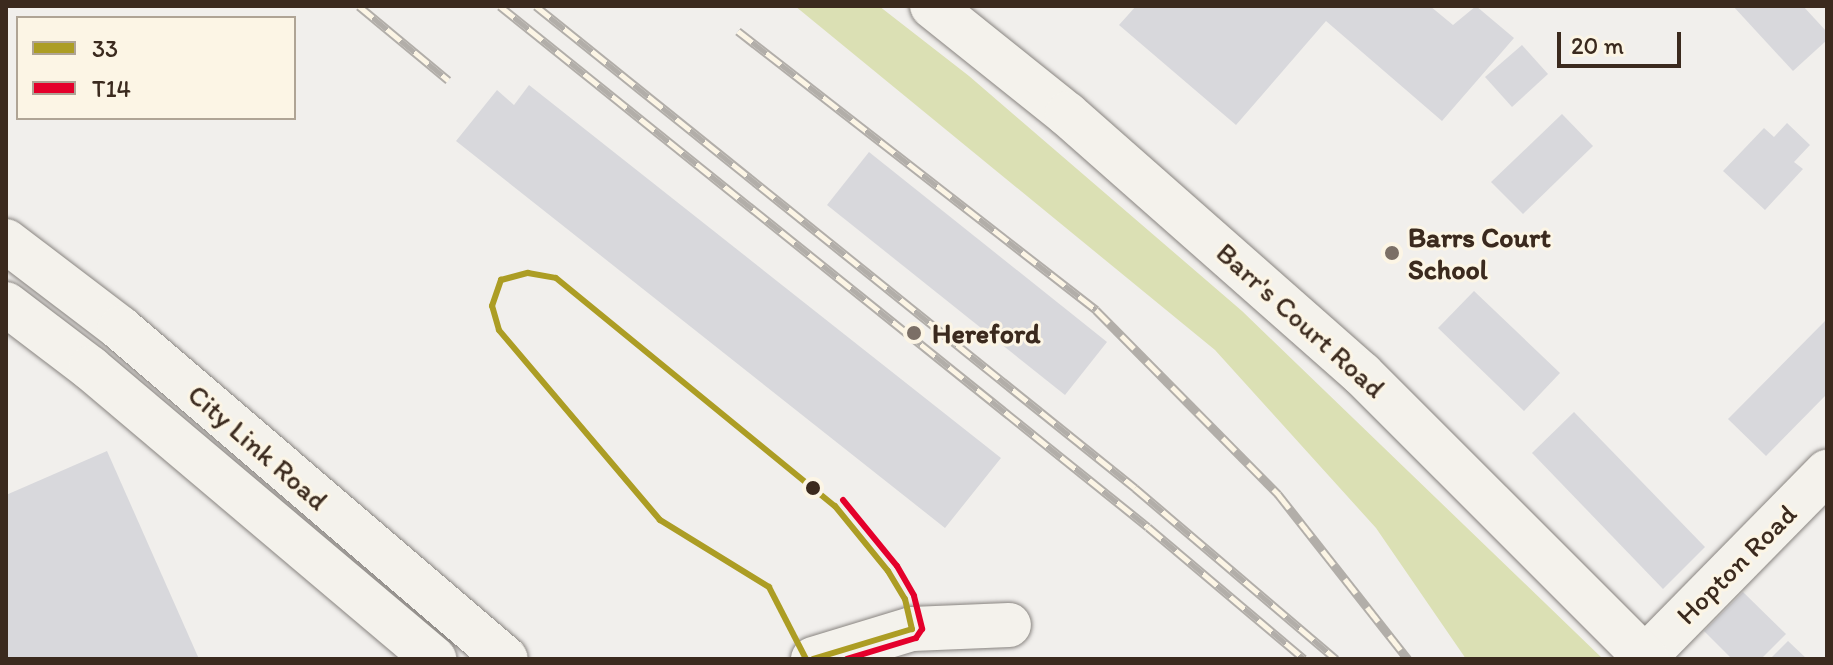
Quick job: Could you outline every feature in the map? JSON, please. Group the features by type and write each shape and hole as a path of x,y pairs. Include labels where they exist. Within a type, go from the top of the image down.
{"main road":[{"name":"Barr's Court Road","path":"932,6 1067,114 1362,374 1646,658"},
{"name":"City Link Road","path":"6,241 120,328 506,659"},
{"name":"City Link Road","path":"6,304 90,368 434,659"},
{"name":"Hopton Road","path":"1646,658 1827,472"},
{"path":"813,659 912,629 1009,625"}],"green space":[{"path":"795,6 879,6 969,76 1242,311 1603,659 1466,659 1376,528 1215,350"}],"building":[{"path":"1136,6 1430,6 1453,25 1476,6 1514,38 1442,121 1326,21 1236,125 1119,25"},
{"path":"1733,6 1803,6 1827,32 1827,40 1793,71"},
{"path":"1522,45 1548,74 1512,107 1485,77"},
{"path":"529,85 1001,458 945,528 456,141 497,90 514,105"},
{"path":"1562,114 1593,146 1523,214 1491,182"},
{"path":"1787,123 1810,145 1794,162 1803,169 1765,210 1723,171 1764,128 1774,137"},
{"path":"869,152 1107,342 1065,395 827,205"},
{"path":"1474,291 1560,373 1524,411 1438,328"},
{"path":"1827,319 1827,394 1766,456 1728,419"},
{"path":"1574,412 1705,547 1663,589 1532,453"},
{"path":"107,451 199,659 6,659 6,495"},
{"path":"1743,592 1786,634 1761,659 1732,659 1704,631"},
{"path":"1788,641 1807,659 1770,659"}],"railway":[{"path":"359,6 448,80"},
{"path":"500,6 1148,527 1304,659"},
{"path":"536,6 1135,488 1336,659"},
{"path":"738,31 1096,310 1278,494 1408,659"}],"transit line":[{"name":"33","path":"806,659 769,587 660,520 499,330 492,306 501,280 528,273 556,278 835,506 888,571 905,599 912,629 813,659"},
{"name":"T14","path":"843,500 897,566 914,596 922,629 916,638 847,659"}],"place":[{"name":"Barrs Court School","path":"1392,253"},
{"name":"Hereford","path":"914,333"}]}
